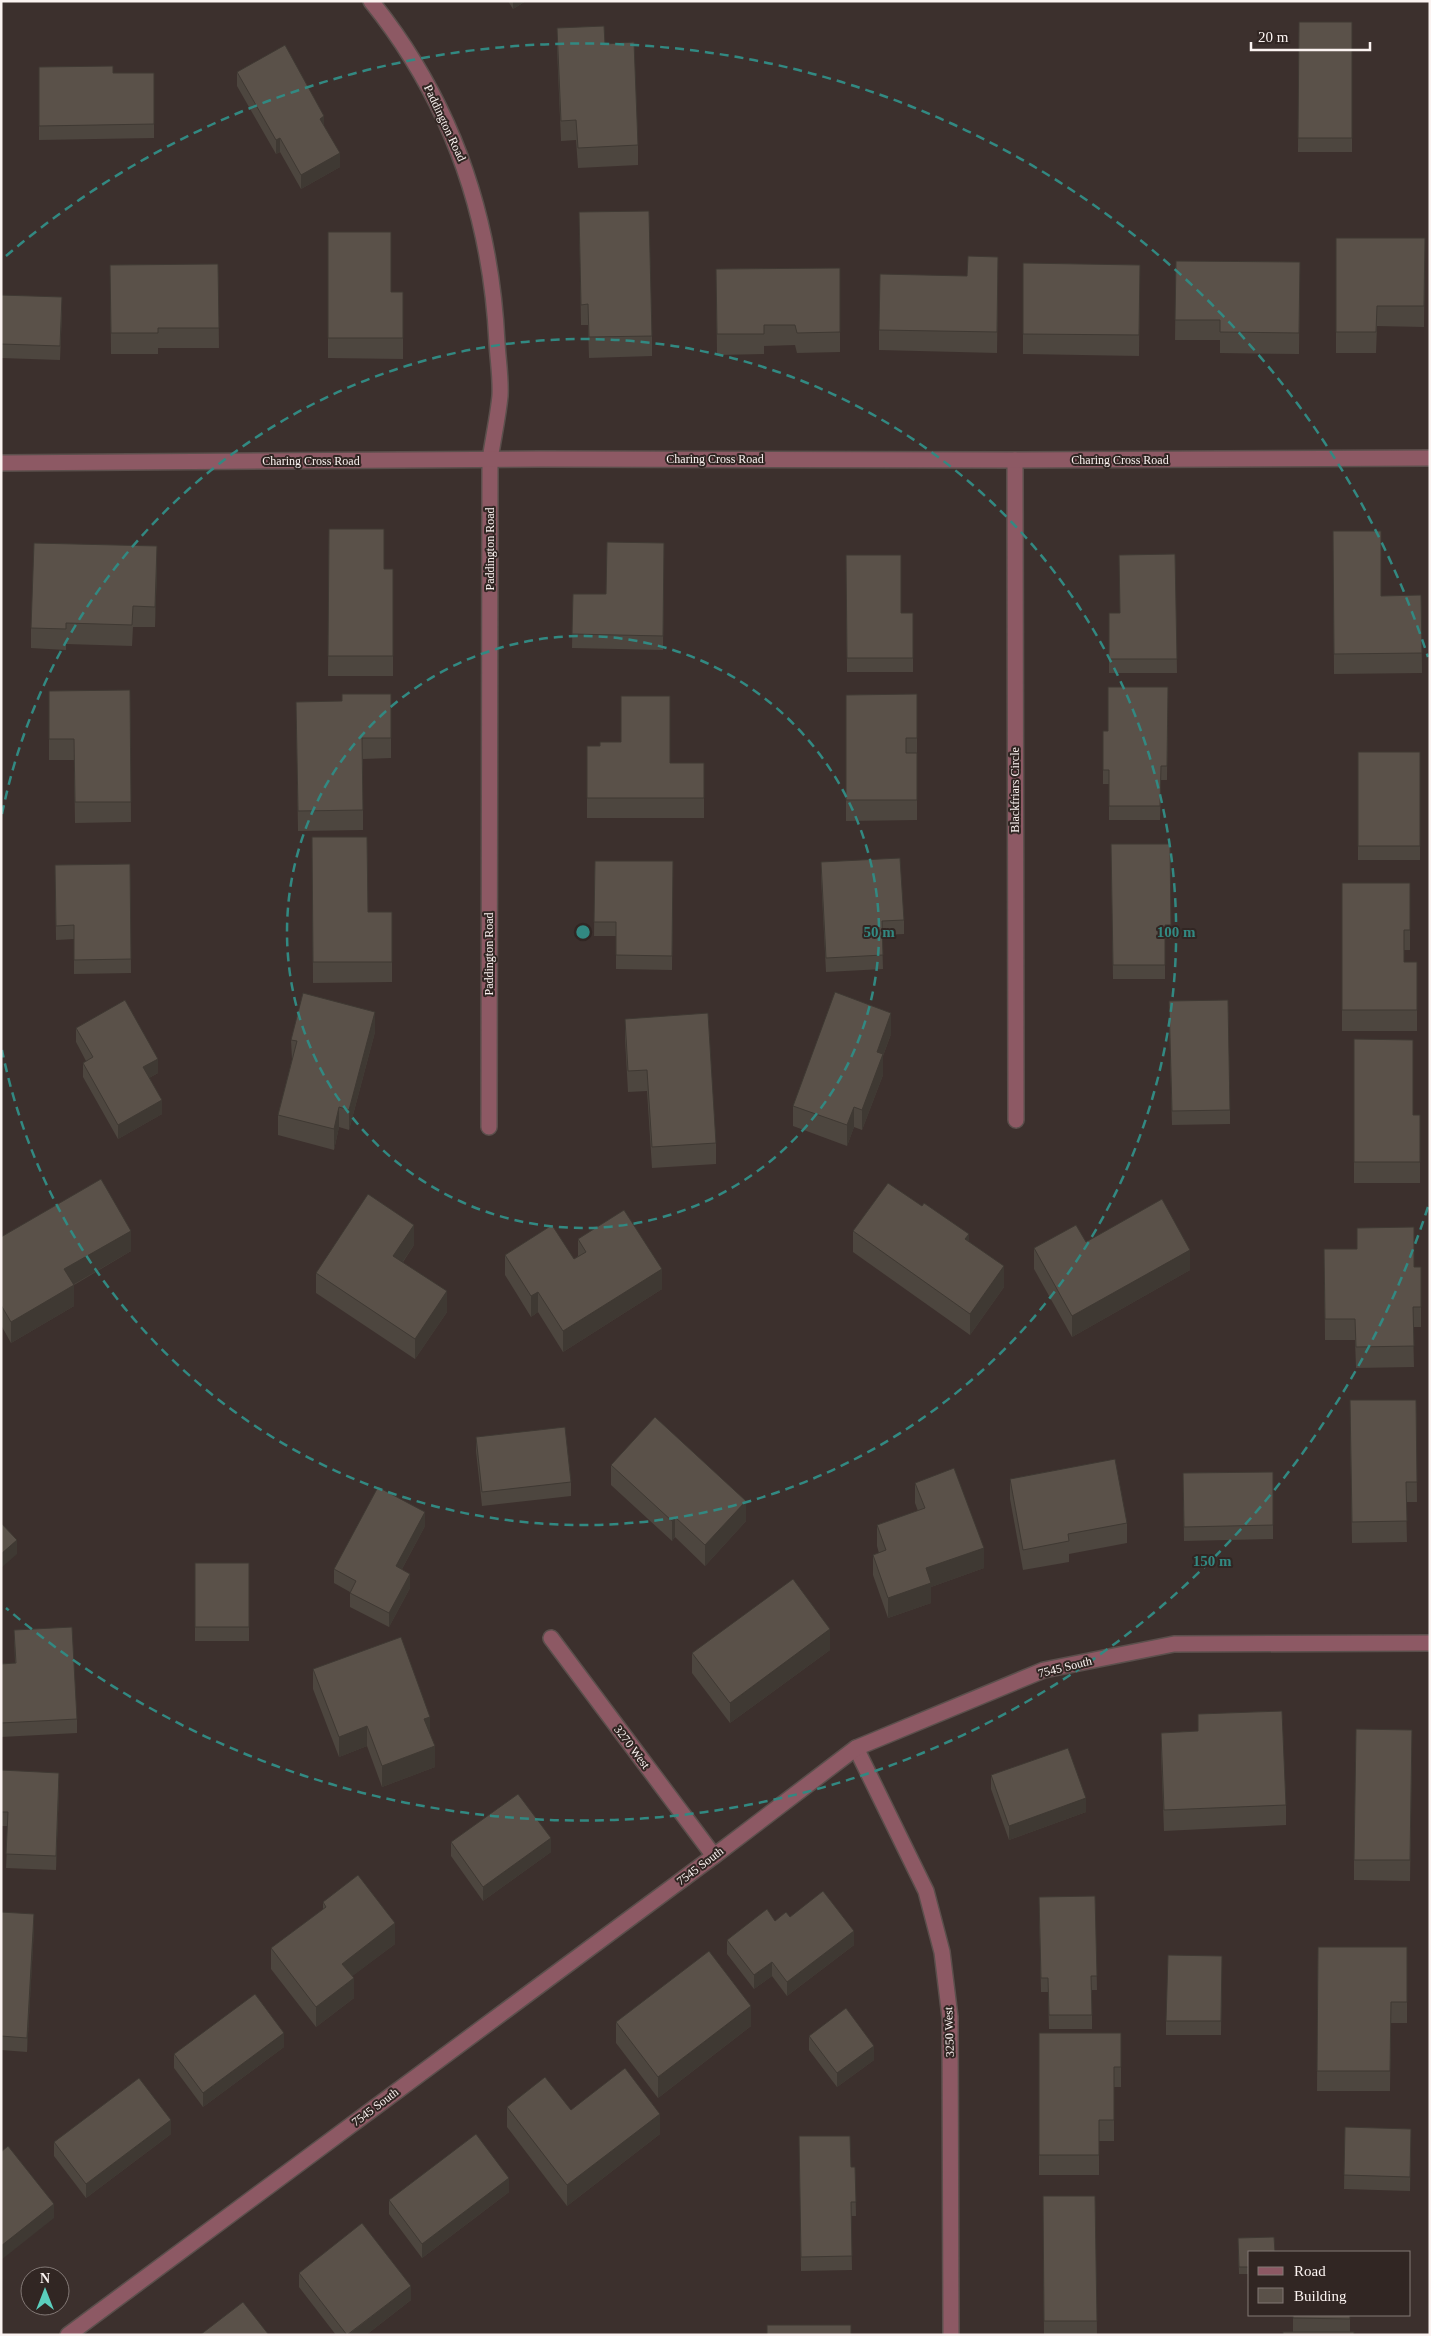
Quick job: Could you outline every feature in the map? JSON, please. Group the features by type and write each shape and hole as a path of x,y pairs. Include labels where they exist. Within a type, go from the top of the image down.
{"street":[{"name":"Paddington Road","path":"371,1 428,84 463,160 484,236 496,312 500,396 490,460 489,1127"},
{"name":"Charing Cross Road","path":"1,463 1430,458"},
{"name":"Blackfriars Circle","path":"1015,460 1016,1120"},
{"name":"3270 West","path":"551,1638 714,1856"},
{"name":"7545 South","path":"68,2335 714,1856 856,1748 1044,1670 1174,1644 1430,1643"},
{"name":"3250 West","path":"856,1748 926,1891 942,1952 950,2017 951,2335"}],"building":[{"path":"1299,22 1352,22 1352,138 1298,138"},
{"path":"604,26 605,44 634,42 638,145 578,148 576,120 561,121 557,28"},
{"path":"285,45 324,116 320,119 340,153 301,175 280,138 276,140 237,72"},
{"path":"113,66 113,73 154,73 154,124 39,126 39,67"},
{"path":"649,211 652,336 589,337 588,304 581,305 579,212"},
{"path":"328,232 391,232 391,292 403,292 403,338 328,338"},
{"path":"1336,238 1425,238 1424,306 1377,306 1376,332 1336,332"},
{"path":"968,256 998,257 997,332 879,330 880,274 967,276"},
{"path":"1176,261 1300,262 1299,333 1220,332 1220,320 1175,320"},
{"path":"1023,263 1140,265 1139,335 1023,334"},
{"path":"218,264 219,328 158,328 158,333 111,333 110,265"},
{"path":"840,268 840,332 797,333 795,325 764,325 764,334 717,334 716,269"},
{"path":"1,295 62,297 60,346 1,344"},
{"path":"329,529 384,529 384,569 393,569 393,656 328,656"},
{"path":"1333,531 1381,531 1381,596 1421,595 1422,653 1334,654"},
{"path":"607,542 664,543 663,636 572,634 573,594 606,594"},
{"path":"34,543 157,546 155,607 133,606 132,625 66,623 66,629 31,628"},
{"path":"1175,554 1177,659 1109,659 1109,613 1120,613 1119,555"},
{"path":"846,555 901,555 901,613 913,613 913,658 847,658"},
{"path":"1108,687 1168,687 1167,766 1161,766 1160,806 1109,806 1109,770 1103,770 1103,731 1108,731"},
{"path":"130,690 131,802 75,802 74,739 49,739 49,691"},
{"path":"342,694 391,694 391,738 362,738 363,810 298,811 296,702 342,701"},
{"path":"917,694 917,738 906,738 906,753 917,753 917,800 846,800 846,695"},
{"path":"621,696 670,696 670,763 704,763 704,798 587,798 587,746 600,746 600,742 621,742"},
{"path":"1358,752 1420,752 1420,846 1358,846"},
{"path":"312,837 367,837 368,912 392,912 392,962 313,962"},
{"path":"1111,844 1170,844 1171,925 1165,925 1165,965 1113,965"},
{"path":"900,858 904,920 882,921 883,955 826,958 821,862"},
{"path":"595,861 673,861 672,956 616,955 616,922 594,922"},
{"path":"130,864 131,959 74,960 74,925 56,926 55,865"},
{"path":"1342,883 1410,883 1410,930 1404,930 1404,962 1417,962 1417,1010 1342,1010"},
{"path":"835,992 891,1013 877,1052 883,1054 862,1110 854,1107 847,1125 793,1106"},
{"path":"303,993 375,1012 349,1110 339,1107 334,1129 278,1115 297,1041 291,1040"},
{"path":"125,1000 158,1059 143,1067 162,1100 118,1125 83,1063 93,1057 76,1028"},
{"path":"1228,1000 1230,1110 1172,1111 1169,1001"},
{"path":"708,1013 716,1143 652,1147 647,1070 628,1071 625,1019"},
{"path":"1354,1039 1413,1040 1413,1115 1420,1115 1420,1162 1354,1162"},
{"path":"101,1179 131,1231 64,1269 74,1285 11,1322 1,1305 1,1237"},
{"path":"888,1183 922,1206 924,1203 969,1234 965,1239 1004,1266 970,1314 853,1231"},
{"path":"368,1194 414,1225 393,1256 447,1291 415,1339 316,1273"},
{"path":"1162,1199 1190,1250 1072,1316 1034,1248 1076,1225 1086,1242"},
{"path":"624,1210 662,1269 563,1331 538,1292 531,1296 505,1255 552,1225 574,1259 586,1252 578,1239"},
{"path":"1414,1227 1414,1267 1421,1267 1421,1307 1413,1307 1414,1346 1356,1347 1355,1319 1325,1319 1324,1249 1357,1249 1357,1228"},
{"path":"1350,1400 1416,1400 1417,1482 1406,1482 1407,1521 1352,1522"},
{"path":"655,1417 746,1501 705,1545 675,1517 672,1521 611,1465"},
{"path":"565,1427 571,1482 482,1492 476,1437"},
{"path":"1115,1459 1127,1523 1068,1534 1069,1541 1023,1550 1010,1479"},
{"path":"954,1468 984,1548 926,1568 931,1583 888,1598 873,1555 886,1550 877,1525 925,1508 915,1483"},
{"path":"1273,1472 1273,1525 1184,1527 1183,1473"},
{"path":"378,1487 425,1512 396,1566 410,1574 389,1613 350,1593 356,1581 334,1569"},
{"path":"1,1523 17,1540 1,1554"},
{"path":"195,1563 249,1563 249,1627 195,1627"},
{"path":"793,1579 830,1629 730,1703 692,1653"},
{"path":"72,1627 77,1719 1,1723 1,1664 16,1663 14,1630"},
{"path":"401,1637 430,1717 424,1719 435,1746 382,1766 367,1726 339,1737 313,1669"},
{"path":"1282,1711 1286,1805 1164,1810 1161,1733 1198,1731 1198,1714"},
{"path":"1356,1729 1412,1730 1410,1860 1354,1860"},
{"path":"1068,1748 1086,1798 1009,1826 991,1775"},
{"path":"1,1770 59,1773 56,1856 6,1854 8,1812 1,1812"},
{"path":"518,1794 551,1838 483,1887 451,1842"},
{"path":"358,1875 395,1923 342,1964 354,1978 316,2007 271,1948 326,1907 323,1902"},
{"path":"823,1891 854,1931 787,1982 772,1962 754,1975 727,1940 767,1909 775,1921 786,1912 790,1917"},
{"path":"1095,1896 1097,1976 1091,1976 1092,2015 1049,2015 1048,1978 1041,1978 1039,1897"},
{"path":"1,1912 34,1914 27,2038 1,2036"},
{"path":"1318,1947 1407,1947 1407,2002 1391,2002 1390,2071 1317,2071"},
{"path":"709,1951 751,2006 658,2077 616,2022"},
{"path":"1168,1955 1222,1956 1221,2021 1166,2021"},
{"path":"255,1994 284,2033 203,2093 174,2054"},
{"path":"846,2008 874,2046 837,2073 809,2036"},
{"path":"1039,2033 1121,2033 1121,2067 1114,2067 1114,2120 1099,2120 1099,2155 1039,2155"},
{"path":"625,2068 660,2114 567,2185 507,2107 545,2077 571,2110"},
{"path":"139,2078 171,2120 86,2184 54,2142"},
{"path":"1345,2127 1411,2129 1410,2177 1344,2175"},
{"path":"476,2134 509,2178 422,2244 389,2200"},
{"path":"799,2136 850,2136 851,2167 855,2167 856,2202 851,2202 852,2256 801,2257"},
{"path":"8,2146 54,2204 1,2246 1,2152"},
{"path":"1043,2196 1095,2196 1097,2321 1044,2321"},
{"path":"362,2223 411,2286 347,2335 299,2273"},
{"path":"1274,2237 1275,2251 1248,2251 1248,2267 1239,2267 1238,2238"},
{"path":"243,2302 269,2335 200,2335"},
{"path":"1293,2316 1350,2316 1350,2319 1293,2318"},
{"path":"767,2325 851,2325 851,2335 767,2335"},
{"path":"1283,2332 1354,2332 1354,2335 1283,2335"}]}
